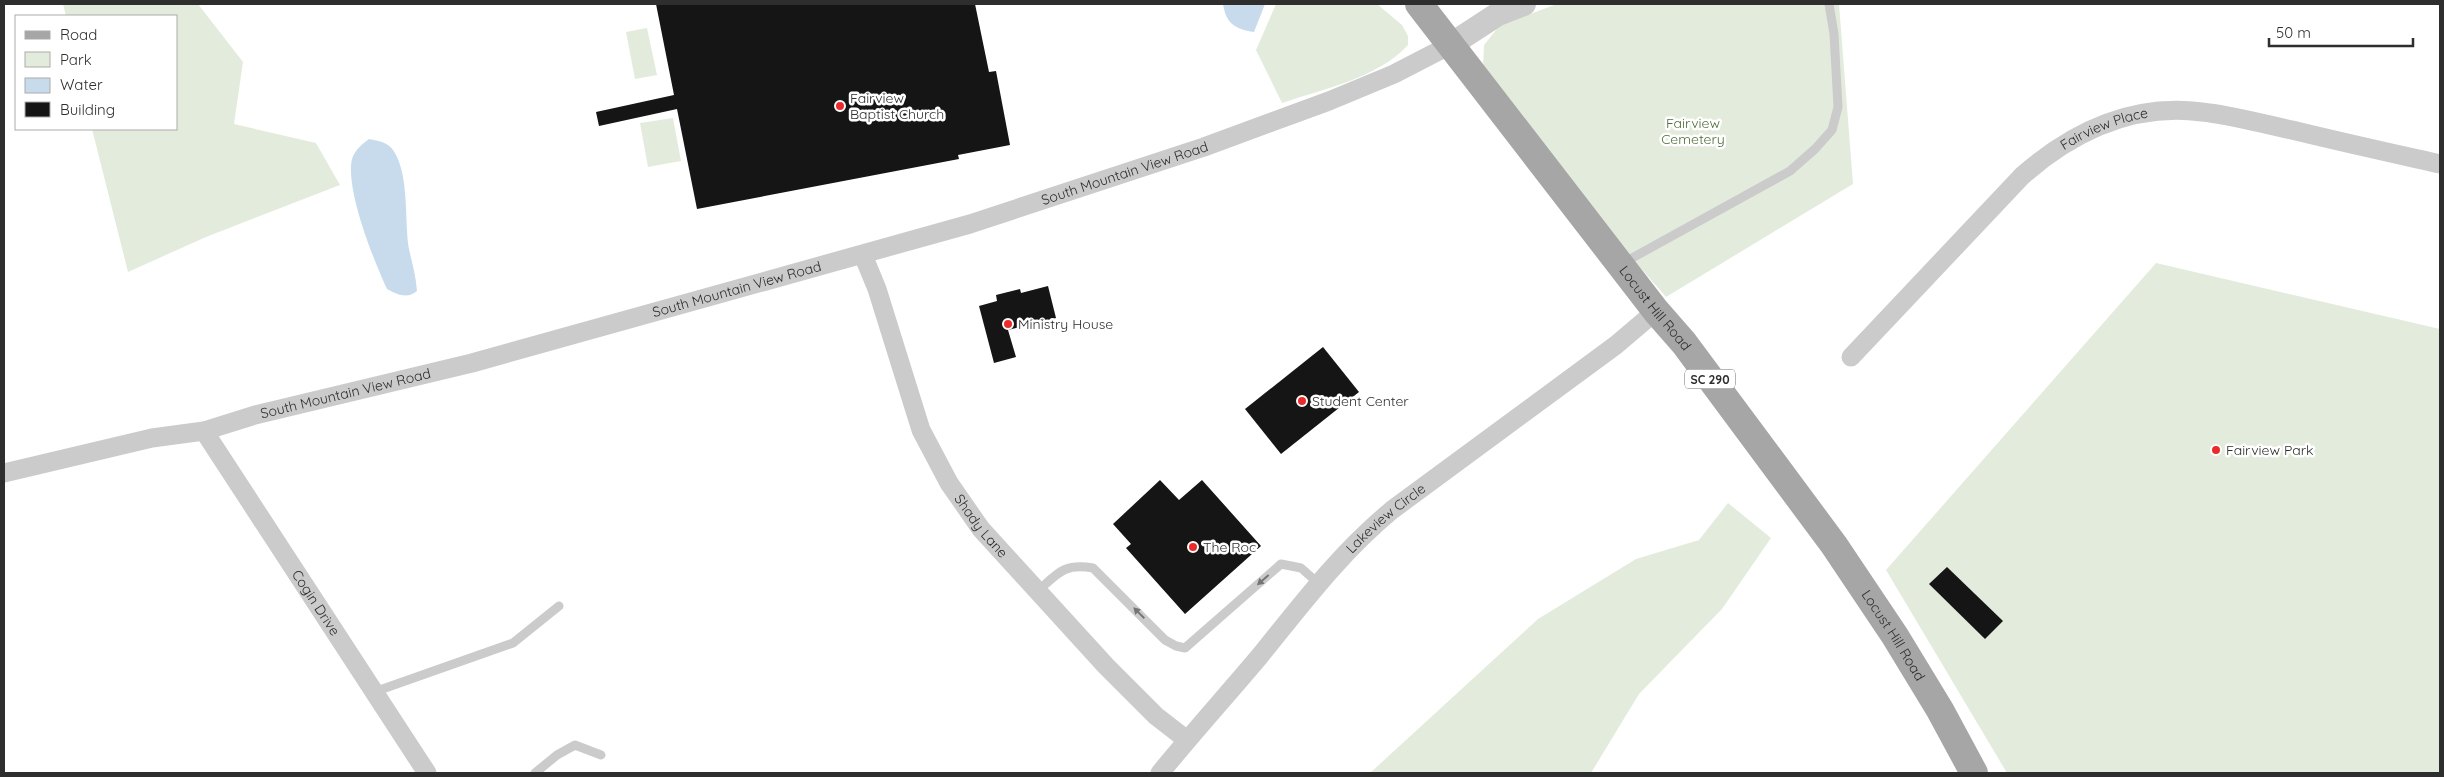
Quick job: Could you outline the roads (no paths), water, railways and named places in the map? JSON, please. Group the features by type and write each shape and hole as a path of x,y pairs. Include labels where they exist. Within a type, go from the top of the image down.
{"main road":[{"name":"Locust Hill Road","path":"1419,4 1622,264 1656,311 1684,343 1834,545 1896,636 1974,773"}],"street":[{"path":"1452,44 1496,9 1524,4"},
{"name":"South Mountain View Road","path":"4,473 152,438 204,432 255,415 472,363 863,255 1038,203 1204,148 1328,102 1394,74 1452,44"},
{"name":"Fairview Place","path":"1850,357 2022,176 2045,156 2070,139 2111,121 2158,111 2203,112 2440,164"},
{"name":"Shady Lane","path":"863,255 877,289 921,430 933,457 981,529 1156,716 1187,740"},
{"name":"Lakeview Circle","path":"1160,773 1318,583 1360,536 1392,510 1600,357 1656,311"},
{"name":"Cogin Drive","path":"204,432 427,773"}],"lane":[{"path":"1622,264 1790,171 1815,150 1832,130 1838,107 1834,34 1829,4"},
{"path":"1038,591 1064,568 1079,566 1093,568 1165,640 1185,648 1281,564 1300,568 1318,583"},
{"path":"374,692 513,642 559,606"},
{"path":"534,773 557,755 575,746 601,755"}],"water":[{"path":"1223,4 1265,4 1254,32 1241,29 1232,24 1226,16"},
{"path":"369,139 382,142 391,147 402,172 406,198 409,249 417,291 410,295 399,294 387,289 368,243 357,206 351,172 352,159 359,148"}],"place":[{"name":"Fairview Baptist Church","path":"840,106"},
{"name":"Ministry House","path":"1008,324"},
{"name":"Student Center","path":"1302,401"},
{"name":"Fairview Park","path":"2216,450"},
{"name":"The Roc","path":"1193,547"}],"park label":[{"name":"Fairview Cemetery","path":"1693,132"}]}
